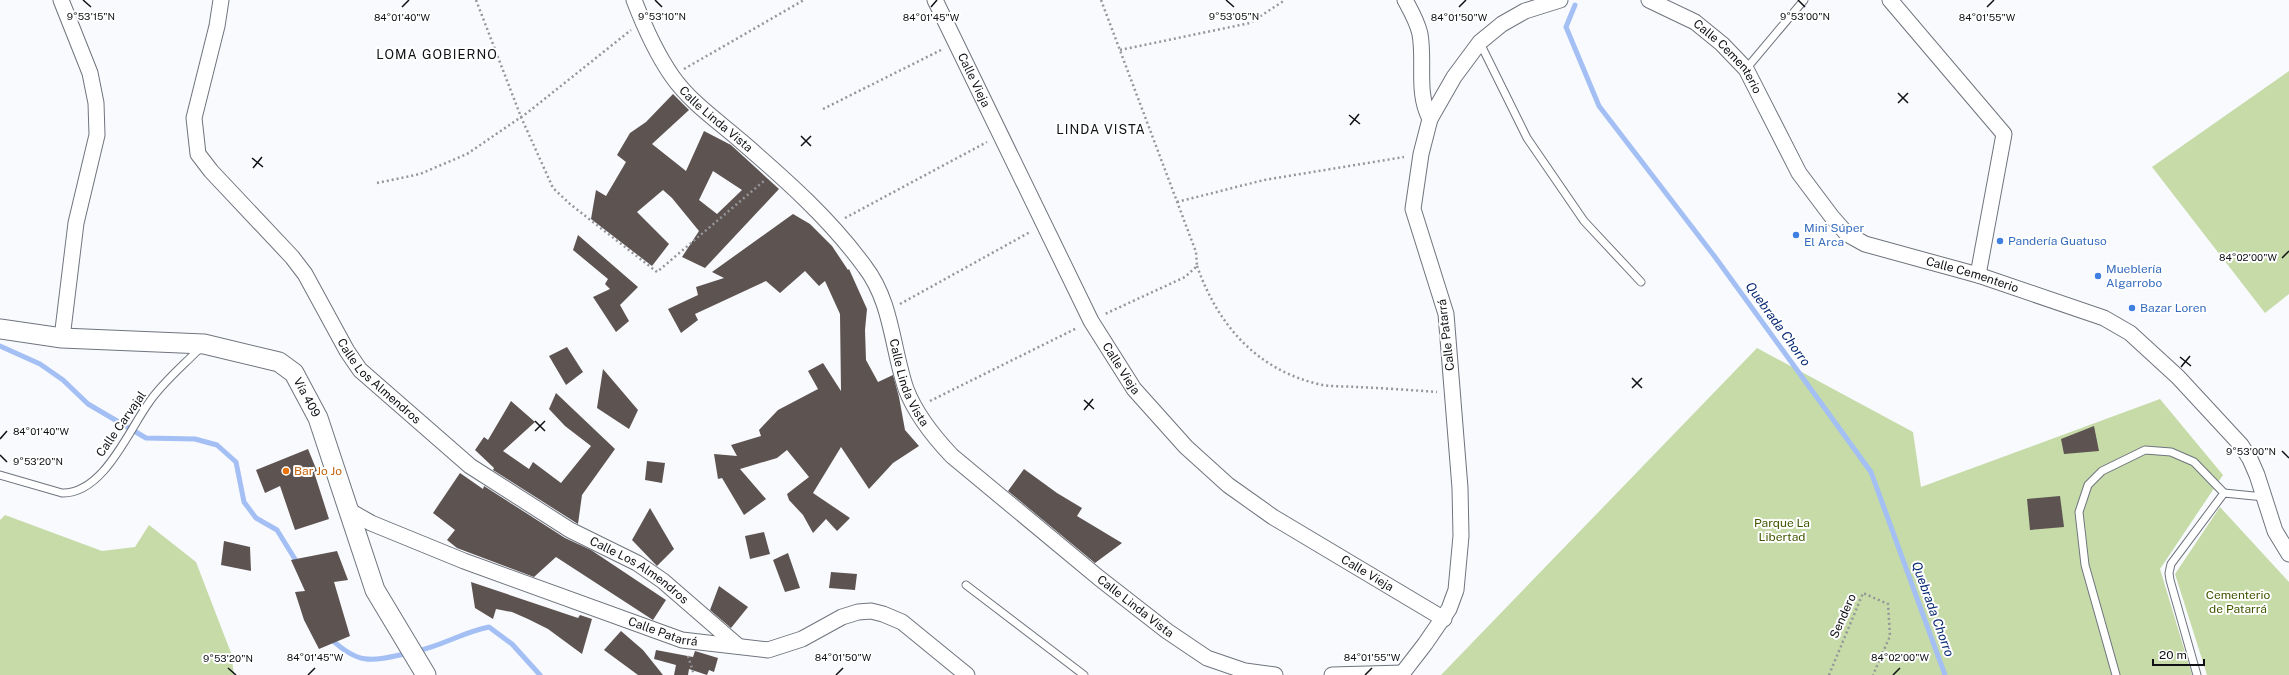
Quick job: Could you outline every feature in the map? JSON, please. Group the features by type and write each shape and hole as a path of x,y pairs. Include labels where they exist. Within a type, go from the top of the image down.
{"street":[{"path":"61,0 90,73 96,103 97,134 76,223 62,338"},
{"name":"Calle Los Almendros","path":"221,0 217,26 194,118 198,154 211,171 292,257 305,274 347,351 360,370 470,466 570,530 637,563 663,581 738,646"},
{"name":"Calle Linda Vista","path":"634,0 642,20 672,76 687,94 775,172 831,226 876,282 887,311 901,372 915,409 932,434 952,456 1099,578 1168,632 1207,658 1245,671 1275,675"},
{"name":"Calle Vieja","path":"935,0 1090,321 1134,389 1186,447 1228,484 1274,517 1444,619"},
{"path":"1405,0 1415,18 1420,34 1422,96 1430,118"},
{"name":"Calle Patarrá","path":"1402,674 1444,619 1456,590 1462,536 1460,488 1445,308 1413,209 1421,154 1430,118 1454,77 1480,42 1502,24 1525,11 1560,0"},
{"name":"Calle Cementerio","path":"1649,0 1695,22 1722,44 1746,69 1799,173 1832,217 1847,234 1865,244 1978,275 2104,318 2130,333 2178,377 2241,445 2250,459 2275,531 2289,554"},
{"path":"1890,0 2004,134 1978,275"},
{"name":"Vía 409","path":"0,328 62,338 204,344 279,362 294,373 318,418 375,590 426,675"},
{"name":"Calle Patarrá","path":"350,511 371,523 464,561 682,640 768,650 790,644 820,630 842,616 858,612 871,611 884,614 902,622 967,675"},
{"path":"1332,675 1402,674"}],"lane":[{"path":"1746,69 1804,0"},
{"path":"1480,42 1527,138 1584,221 1641,282"},
{"name":"Calle Carvajal","path":"0,475 62,493 73,493 83,489 116,456 150,401 204,344"},
{"path":"2116,675 2085,565 2079,512 2088,485 2102,471 2145,450 2165,451 2172,452 2194,462 2224,493 2264,497"},
{"path":"2198,675 2169,573 2171,564 2224,493"},
{"path":"966,585 1084,675"}],"path":[{"path":"476,0 521,117 553,188 570,204 657,272 775,172"},
{"path":"672,76 804,0"},
{"path":"1101,0 1196,252 1197,266 1204,285 1225,323 1248,350 1285,373 1319,384 1452,392"},
{"path":"1120,50 1250,23 1285,0"},
{"path":"377,183 420,174 467,154 521,117 642,20"},
{"path":"823,109 956,42"},
{"path":"831,226 1000,136"},
{"path":"1177,202 1264,180 1421,154"},
{"path":"887,311 1043,225"},
{"path":"915,409 1090,321 1185,277 1197,266"},
{"name":"Sendero","path":"1829,675 1864,592 1888,604 1890,636 1873,675"}],"green space":[{"path":"2289,71 2289,294 2265,313 2152,167"},
{"name":"Parque La Libertad","path":"1757,348 1913,432 1921,487 2160,399 2223,475 2160,569 2192,675 1441,675"},
{"name":"Cementerio de Patarrá","path":"2220,507 2289,582 2289,675 2207,675 2175,574"},
{"path":"5,515 102,551 135,547 149,525 196,562 231,653 234,675 0,675 0,520"}],"building":[{"path":"673,94 689,110 652,144 686,171 704,131 731,145 779,189 705,268 682,257 699,231 672,198 663,190 637,212 669,244 652,266 591,219 596,190 606,196 626,162 617,155 630,133 646,122","holes":["713,171 742,190 717,214 699,200"]},
{"path":"793,214 810,224 832,246 848,270 849,269 867,309 865,330 866,360 878,382 893,375 905,430 919,446 893,463 869,489 841,447 813,493 850,518 837,531 826,519 813,533 803,515 789,500 787,494 809,477 787,450 777,458 740,469 766,499 744,515 722,478 718,479 714,454 737,456 731,445 761,436 759,430 778,410 818,389 808,371 823,363 841,391 840,314 825,281 819,286 805,271 780,293 766,281 695,314 698,320 681,333 668,309 698,295 696,287 724,278 712,272"},
{"path":"578,235 638,287 620,305 629,321 616,332 593,297 610,289 605,284 608,279 573,250"},
{"path":"567,347 583,372 566,385 549,356"},
{"path":"603,369 638,410 629,429 597,408"},
{"path":"556,393 615,449 582,495 578,524 493,470 494,468 475,450 484,437 488,440 511,401 535,422 503,451 529,469 533,462 561,483 591,446 565,426 549,409"},
{"path":"2094,426 2099,451 2064,454 2061,439"},
{"path":"308,449 317,471 314,472 329,519 295,530 280,486 265,493 256,470"},
{"path":"647,461 665,463 662,483 645,480"},
{"path":"1024,469 1057,493 1082,508 1077,516 1122,543 1095,563 1008,491"},
{"path":"460,473 483,489 484,486 565,538 591,550 666,600 653,620 556,557 534,577 457,548 447,540 455,530 433,513"},
{"path":"2060,496 2064,527 2030,530 2027,499"},
{"path":"650,508 674,549 657,566 632,540"},
{"path":"764,532 770,554 750,559 745,536"},
{"path":"224,541 250,547 251,571 221,565"},
{"path":"337,551 348,580 334,582 350,636 319,649 304,620 295,592 305,591 291,560"},
{"path":"788,553 800,588 785,592 773,560"},
{"path":"831,572 857,574 855,590 829,588"},
{"path":"471,582 578,618 580,615 592,619 582,654 548,629 512,612 496,609 493,619 475,608"},
{"path":"719,586 748,607 731,628 710,610"},
{"path":"621,631 643,650 663,675 638,675 604,650"},
{"path":"656,650 693,657 695,651 718,658 714,672 709,670 707,675 689,669 688,675 674,675 676,665 654,659"}],"waterway":[{"name":"Quebrada Chorro","path":"1575,5 1566,27 1599,106 1715,257 1871,472 1945,675"},
{"path":"0,346 40,364 63,380 88,404 146,438 195,439 217,445 236,462 244,502 256,518 277,530 298,564"},
{"path":"417,651 435,646 470,632 489,627 512,644 540,675"},
{"path":"331,639 350,654 367,659 385,658 409,653"}],"place":[{"name":"Mini Súper El Arca","path":"1796,235"},
{"name":"Pandería Guatuso","path":"2000,241"},
{"name":"Mueblería Algarrobo","path":"2098,276"},
{"name":"Bazar Loren","path":"2132,308"},
{"name":"Bar Jo Jo","path":"286,471"}],"district":[{"name":"LOMA GOBIERNO","path":"437,54"},
{"name":"LINDA VISTA","path":"1101,129"}]}
